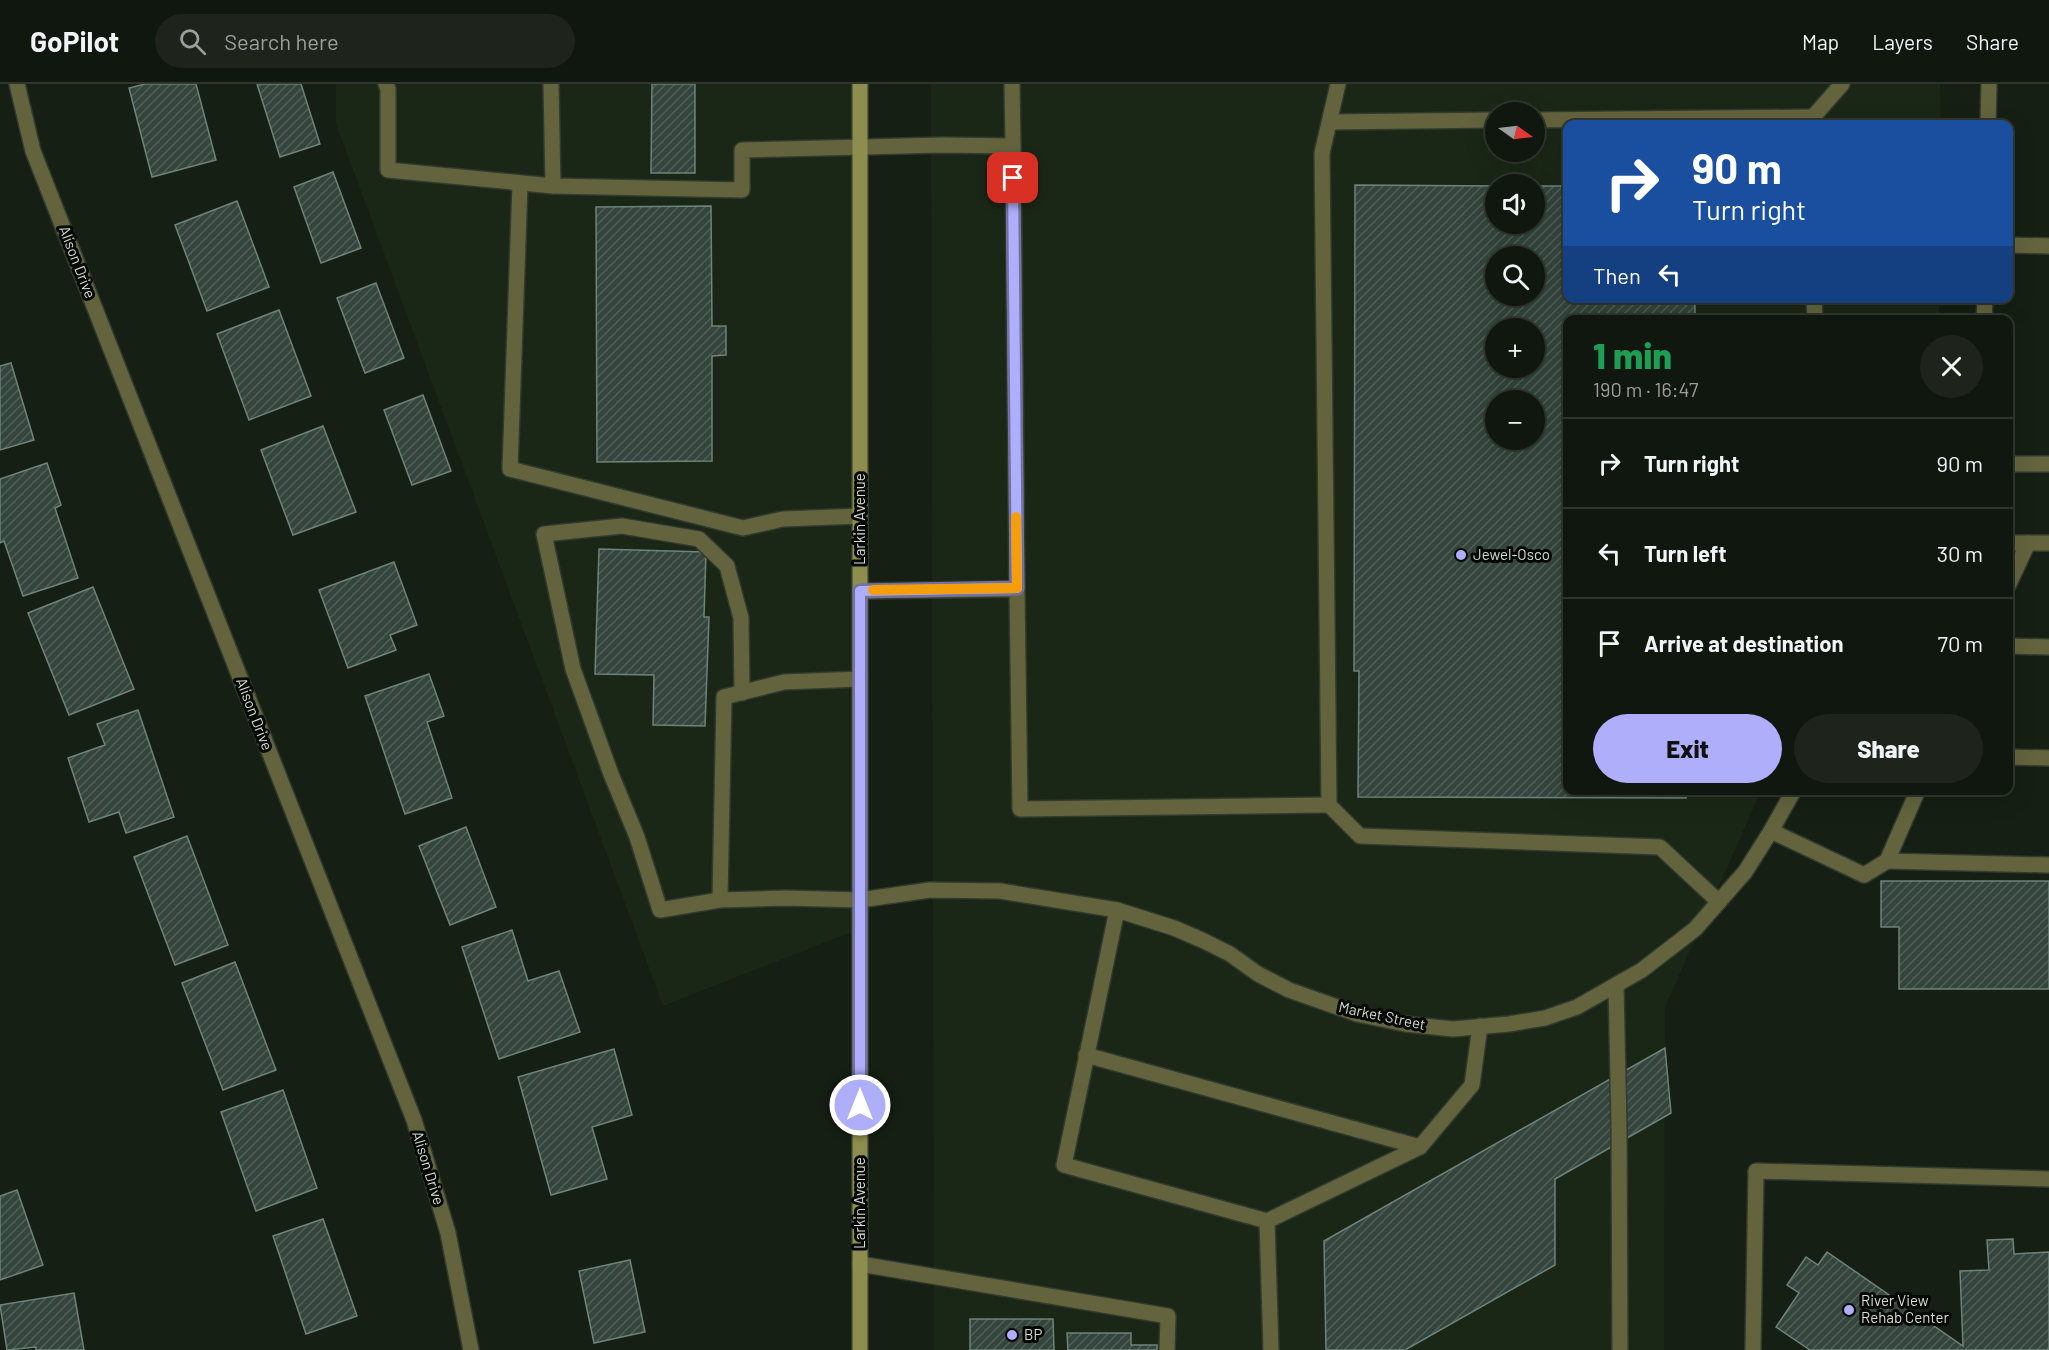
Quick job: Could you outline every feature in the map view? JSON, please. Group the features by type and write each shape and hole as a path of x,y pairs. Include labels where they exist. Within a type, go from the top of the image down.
{"main road":[{"name":"Larkin Avenue","path":"860,84 860,1350"}],"street":[{"name":"Alison Drive","path":"17,84 33,150 414,1120 447,1233 471,1350"},
{"path":"386,84 388,89 388,170 520,184 742,190 742,150 943,145 1013,146"},
{"path":"551,84 553,186"},
{"path":"1012,84 1020,809 1329,805"},
{"path":"1338,84 1322,153 1329,805 1360,836 1660,848 1719,902"},
{"path":"1814,120 1842,84"},
{"path":"1989,84 1989,120"},
{"path":"1330,122 1485,120"},
{"path":"1545,120 1563,120"},
{"path":"520,184 510,469 743,528 783,519 860,516"},
{"path":"2013,245 2049,246"},
{"path":"2013,464 2049,464"},
{"name":"Market Street","path":"742,693 741,618 727,566 699,539 622,526 544,534 573,669 611,774 637,837 660,910 720,900 784,898 860,900 930,890 1000,891 1117,910 1174,928 1202,940 1230,954 1258,974 1289,990 1331,1006 1405,1024 1453,1029 1545,1018 1577,1007 1642,970 1695,929 1719,902 1744,872 1772,831 1791,795"},
{"path":"2013,543 2049,543"},
{"path":"2013,575 2028,543"},
{"path":"860,591 1017,588"},
{"path":"2013,646 2049,647"},
{"path":"720,900 724,697 783,682 860,679"},
{"path":"2013,757 2049,758"},
{"path":"1887,861 1916,795"},
{"path":"1772,831 1864,875 1887,861 2049,865"},
{"path":"1117,910 1064,1165 1267,1221 1420,1147 1472,1085 1480,1026"},
{"path":"1616,985 1620,1350"},
{"path":"1086,1055 1420,1147"},
{"path":"1753,1350 1756,1171 2049,1179"},
{"path":"1267,1221 1271,1350"},
{"path":"860,1264 1168,1316 1167,1350"}],"shaded area":[{"path":"336,84 852,84 854,931 663,1006 336,124"},
{"path":"931,84 1940,84 1941,120 1563,120 1563,303 1940,303 1938,315 1563,315 1563,795 1759,795 1665,1007 1664,1350 934,1350"}],"building":[{"path":"145,84 196,84 216,160 152,177 129,88"},
{"path":"257,84 301,84 320,144 280,157"},
{"path":"652,84 695,84 695,173 651,173"},
{"path":"333,172 361,248 321,263 294,187"},
{"name":"Jewel-Osco","path":"1355,185 1485,186 1485,234 1545,234 1545,186 1563,186 1563,303 1695,303 1695,315 1563,315 1563,795 1687,795 1686,798 1358,797 1359,671 1354,671"},
{"path":"237,201 269,287 207,311 175,225"},
{"path":"711,206 712,326 726,326 726,355 712,356 712,461 597,462 596,207"},
{"path":"376,283 404,358 365,373 337,298"},
{"path":"279,310 311,396 249,420 217,334"},
{"path":"11,363 34,440 0,450 0,366"},
{"path":"423,395 451,471 412,485 384,410"},
{"path":"323,426 356,512 293,535 261,450"},
{"path":"47,463 61,505 55,508 78,578 23,596 4,541 0,543 0,479"},
{"path":"599,549 706,552 704,617 709,617 705,726 653,725 654,675 595,674"},
{"path":"394,562 417,625 390,635 396,650 348,668 319,590"},
{"path":"93,587 134,689 69,715 28,613"},
{"path":"429,674 444,716 427,722 452,798 405,814 365,696"},
{"path":"138,710 174,817 126,833 119,812 89,822 68,758 105,745 97,724"},
{"path":"466,827 496,907 450,925 419,846"},
{"path":"187,836 228,945 175,965 134,857"},
{"path":"1881,881 2049,881 2049,989 1899,989 1899,927 1881,927"},
{"path":"512,930 528,981 559,971 580,1032 499,1059 462,947"},
{"path":"235,962 276,1070 223,1090 182,983"},
{"path":"1665,1048 1671,1113 1555,1179 1555,1265 1405,1350 1326,1350 1324,1241"},
{"path":"614,1049 632,1115 592,1127 607,1179 551,1195 518,1077"},
{"path":"283,1090 317,1188 256,1211 221,1112"},
{"path":"17,1190 43,1265 0,1280 0,1196"},
{"path":"323,1219 357,1316 306,1334 273,1236"},
{"name":"River View Rehab Center","path":"2013,1239 2014,1254 2049,1252 2049,1350 1810,1350 1776,1327 1799,1293 1787,1285 1806,1257 1818,1265 1827,1252 1963,1346 1960,1271 1989,1270 1987,1240"},
{"path":"630,1260 645,1332 594,1343 579,1271"},
{"path":"74,1293 84,1350 36,1350 36,1347 7,1350 0,1305"},
{"name":"BP","path":"970,1319 1053,1319 1054,1350 970,1350"},
{"path":"1067,1333 1131,1333 1131,1345 1157,1345 1157,1350 1068,1350"}],"slow traffic":[{"path":"873,590 1017,588 1016,517"}],"place":[{"name":"Jewel-Osco","path":"1461,555"},
{"name":"River View Rehab Center","path":"1849,1310"},
{"name":"BP","path":"1012,1335"}],"route":[{"path":"860,1105 860,591 1017,588 1013,178"}]}
